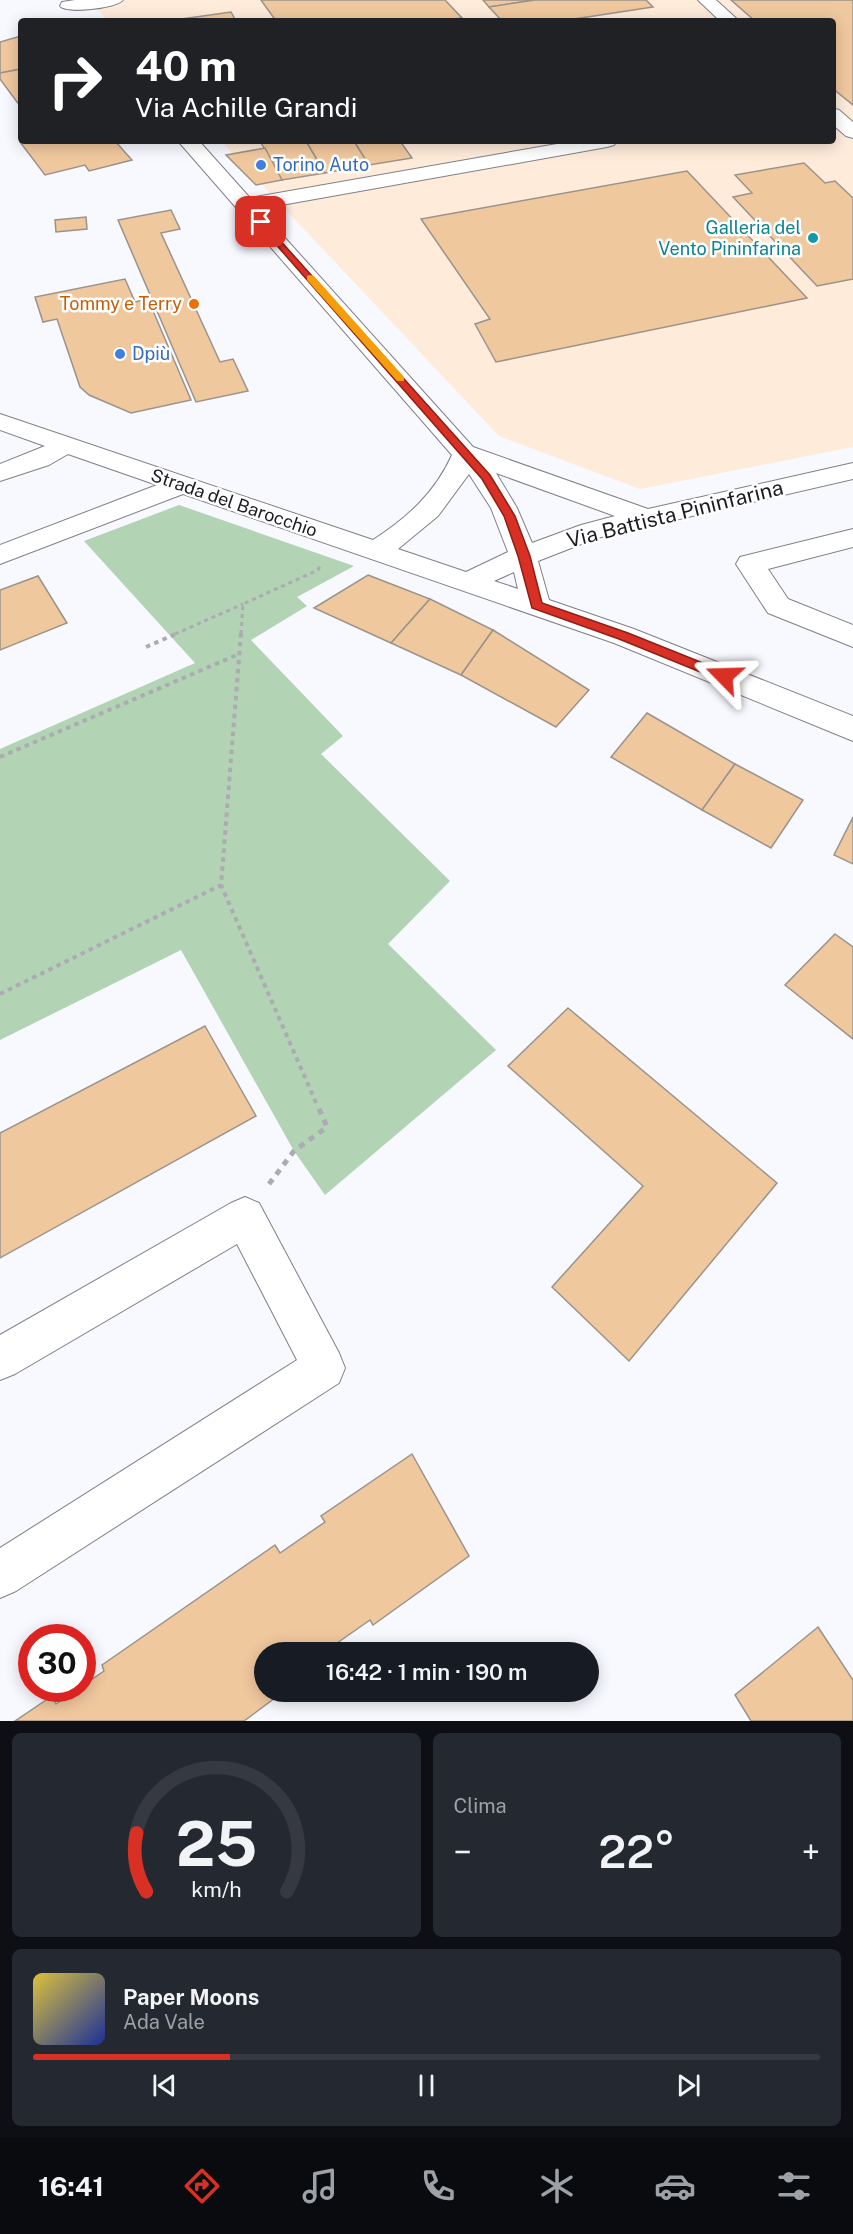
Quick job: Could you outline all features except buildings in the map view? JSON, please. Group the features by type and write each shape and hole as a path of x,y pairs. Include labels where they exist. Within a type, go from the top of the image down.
{"street":[{"path":"65,3 114,0"},
{"path":"706,0 726,18"},
{"path":"65,3 78,18"},
{"path":"836,117 853,132"},
{"path":"191,144 466,453 503,503 524,556 537,605"},
{"path":"246,205 590,144"},
{"name":"Strada del Barocchio","path":"0,422 631,638 853,729"},
{"path":"0,473 40,459 66,445"},
{"path":"466,453 646,518"},
{"path":"375,551 412,527 440,500 456,477 466,453"},
{"name":"Via Battista Pininfarina","path":"468,582 524,556 590,531 853,471"},
{"path":"0,555 181,485"},
{"path":"853,538 750,564 778,606 853,637"},
{"path":"0,1359 245,1217 324,1368 0,1575"}],"path":[{"path":"146,647 318,570 340,539"},
{"path":"243,604 221,885 327,1127 294,1151 245,1217"},
{"path":"0,757 239,654"},
{"path":"0,993 221,885"}],"shaded area":[{"path":"89,0 853,0 853,447 640,489 499,436 224,144 836,144 836,18 105,18"}],"green space":[{"path":"179,505 354,566 297,597 307,606 251,640 343,736 321,754 450,881 388,944 496,1050 325,1195 294,1151 181,950 0,1040 0,749 195,663 84,541"}],"slow traffic":[{"path":"310,278 401,379"}],"place":[{"name":"Torino Auto","path":"261,165"},
{"name":"Galleria del Vento Pininfarina","path":"813,238"},
{"name":"Tommy e Terry","path":"194,304"},
{"name":"Dpiù","path":"120,354"}],"route":[{"path":"261,222 486,477 509,516 524,556 537,605 624,636 724,676"}]}
